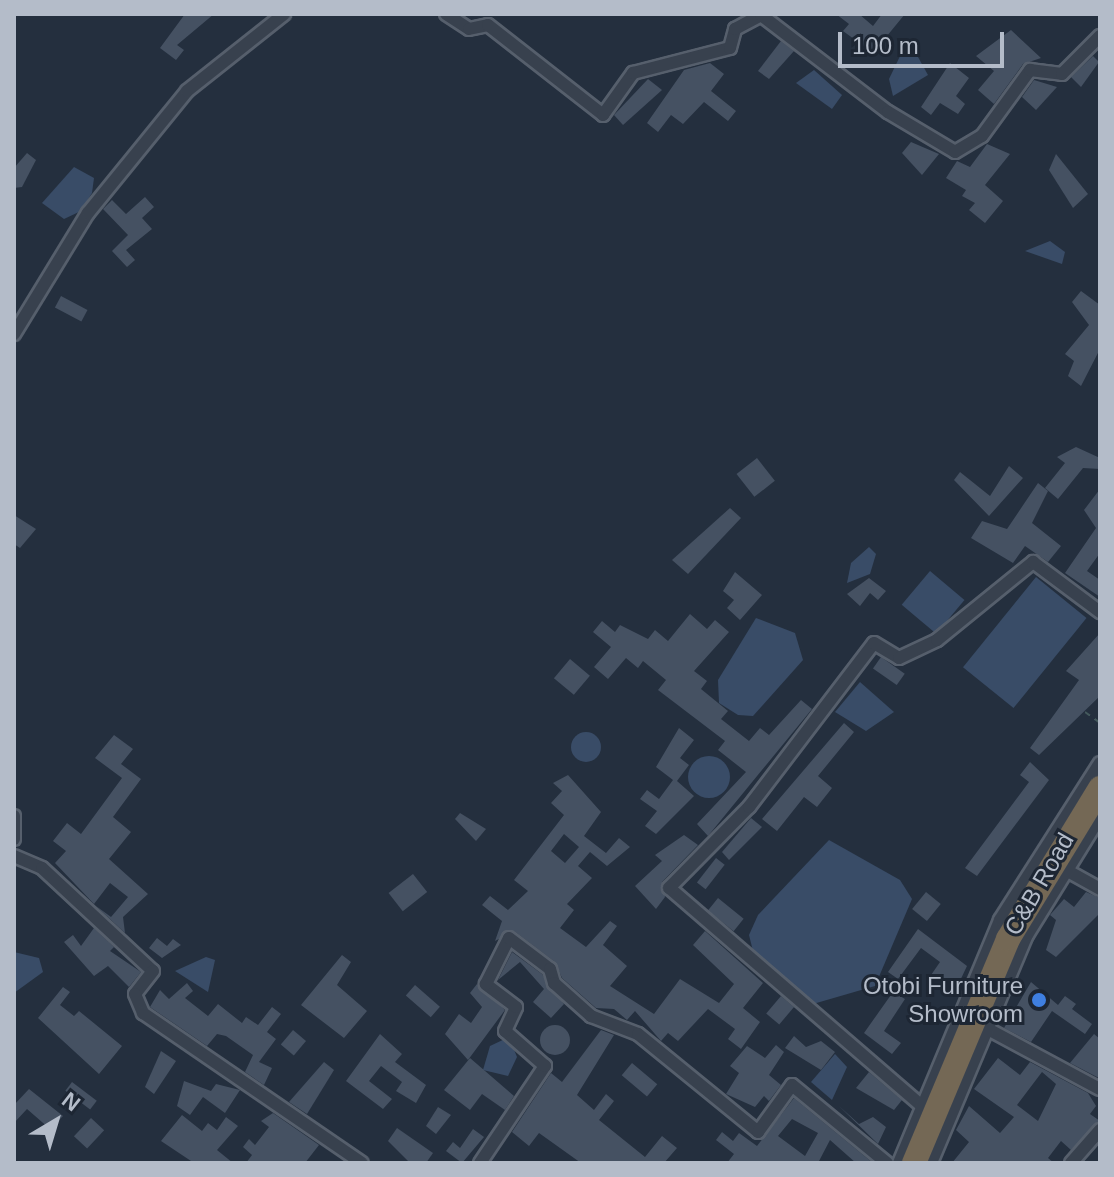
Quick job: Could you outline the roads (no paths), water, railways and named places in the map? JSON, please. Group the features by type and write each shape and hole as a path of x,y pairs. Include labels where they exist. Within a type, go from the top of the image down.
{"highway":[{"name":"C&B Road","path":"914,1163 1008,939 1100,788"}],"street":[{"path":"14,334 88,213 187,91 284,14"},
{"path":"446,14 469,29 488,25 603,115 633,73 730,48 735,29 761,15 888,112 955,152 982,136 1030,70 1062,74 1100,36"},
{"path":"922,1106 669,888 749,807 874,643 899,658 937,640 1033,562 1100,612"},
{"path":"899,1163 1000,920 1100,763"},
{"path":"14,816 14,839"},
{"path":"931,1163 986,1028 1064,869 1100,817"},
{"path":"14,856 42,868 153,971 135,994 143,1013 362,1163"},
{"path":"1064,869 1100,889"},
{"path":"480,1163 545,1066 505,1031 516,1007 486,984 509,938 550,969 554,983 591,1016 638,1034 758,1132 792,1085 887,1163"},
{"path":"986,1028 1100,1089"},
{"path":"1071,1163 1100,1130"}],"water":[{"path":"902,52 918,57 928,75 893,96 889,79"},
{"path":"814,70 842,95 832,109 796,83"},
{"path":"74,167 94,178 92,193 81,211 64,219 42,203"},
{"path":"1050,241 1065,252 1062,264 1025,251"},
{"path":"869,547 876,554 870,574 847,583 851,563"},
{"path":"930,571 964,600 936,634 902,605"},
{"path":"1036,577 1087,618 1014,708 963,667"},
{"path":"756,618 795,633 803,660 753,716 738,715 719,703 718,680"},
{"path":"860,682 894,712 866,731 835,712"},
{"path":"586,732 592,733 600,741 600,753 592,761 586,762 580,761 572,753 571,747 572,741 580,733"},
{"path":"709,756 724,762 730,777 724,792 709,798 694,792 688,777 694,762"},
{"path":"829,840 900,880 912,899 875,986 813,1004 754,955 749,935 758,915"},
{"path":"14,952 39,958 43,972 14,993"},
{"path":"206,957 215,960 208,992 175,971"},
{"path":"509,1037 517,1057 508,1076 483,1070 490,1046"},
{"path":"835,1054 847,1067 832,1100 811,1082"}],"place":[{"name":"Otobi Furniture Showroom","path":"1039,1000"}]}
